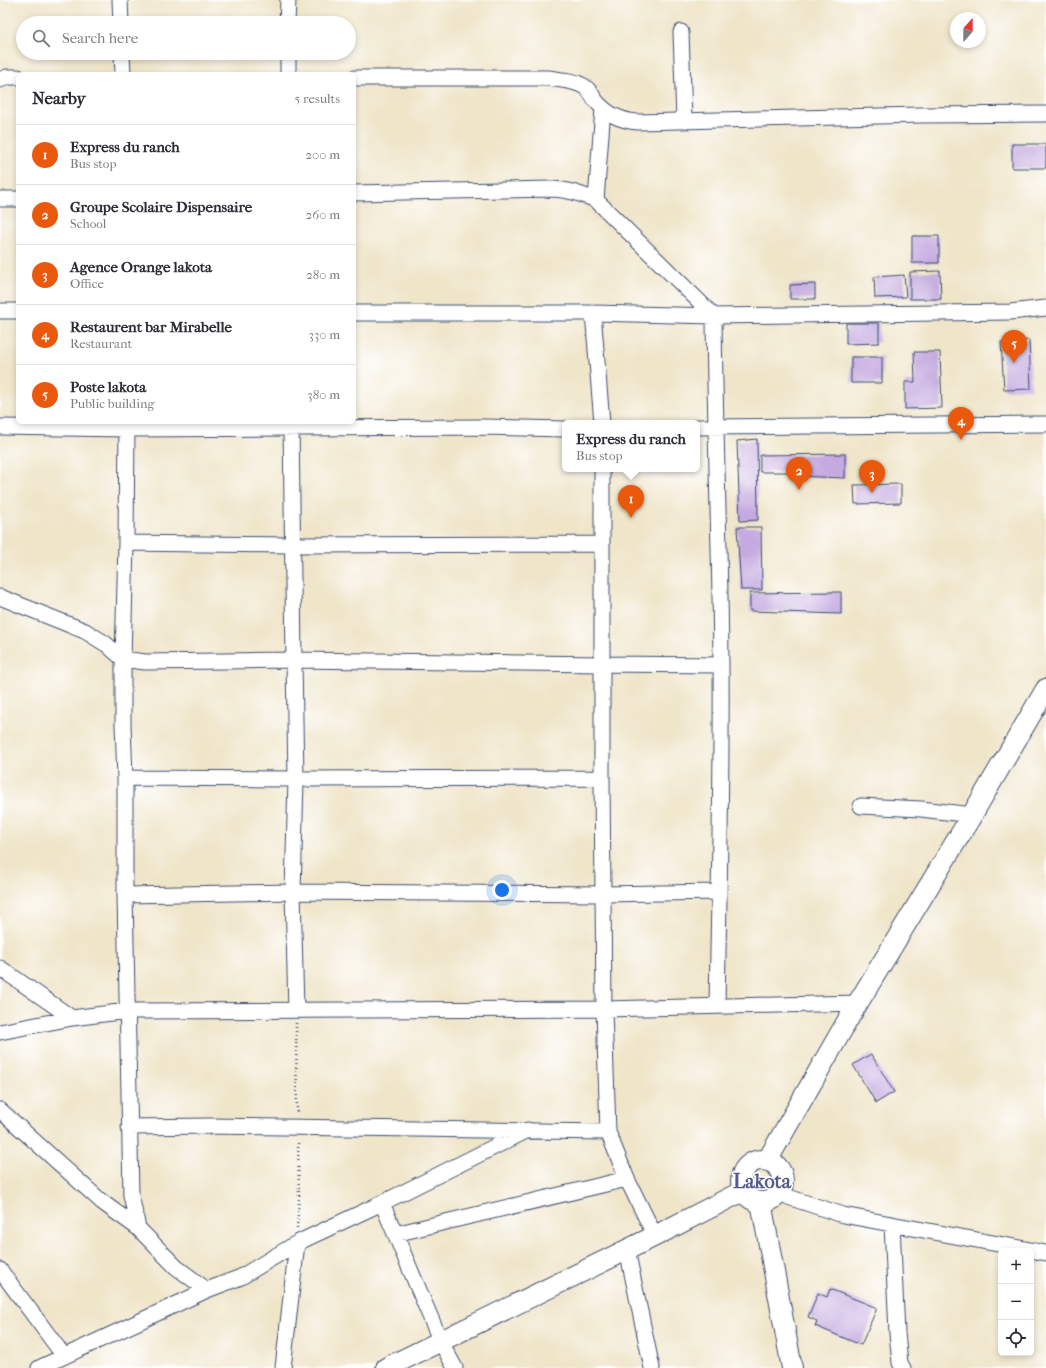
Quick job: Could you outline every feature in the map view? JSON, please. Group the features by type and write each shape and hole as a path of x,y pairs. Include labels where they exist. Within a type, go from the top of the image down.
{"main road":[{"path":"767,1161 850,1016 972,815 1046,689"},
{"path":"755,1161 767,1161 778,1168 781,1172 783,1183 779,1194 771,1200 761,1202 754,1201 743,1191 741,1179 745,1168 755,1161"},
{"path":"386,1368 656,1236 743,1191"},
{"path":"761,1202 792,1368"}],"street":[{"path":"120,0 121,16"},
{"path":"287,16 288,0"},
{"path":"681,32 684,120"},
{"path":"122,60 123,72"},
{"path":"288,60 288,72"},
{"path":"0,80 7,77 16,77"},
{"path":"356,78 548,78 575,82 591,92 596,101 603,108 610,113 628,121 1046,114"},
{"path":"596,200 603,108"},
{"path":"356,193 569,190 596,200 714,316 721,665 721,789 717,1006"},
{"path":"0,199 16,199"},
{"path":"356,313 593,313 714,316 1010,312 1046,308"},
{"path":"0,311 16,311"},
{"path":"593,313 602,420"},
{"path":"700,427 1046,424"},
{"path":"127,425 123,659 125,895 131,1195 138,1228"},
{"path":"291,425 296,779 294,892 296,1010"},
{"path":"0,427 291,425 562,428"},
{"path":"602,472 601,544 604,1009 608,1132 626,1180 656,1236"},
{"path":"126,543 292,545 601,544"},
{"path":"0,597 85,631 106,644 123,659 145,662 294,660 721,665"},
{"path":"125,778 602,778"},
{"path":"861,806 921,809 972,815"},
{"path":"125,895 294,892 603,894 718,892"},
{"path":"0,968 72,1018"},
{"path":"0,1032 72,1018 127,1011 604,1009 859,1003"},
{"path":"0,1110 102,1202 138,1228 176,1267 207,1290"},
{"path":"129,1127 608,1132"},
{"path":"39,1368 207,1290 241,1277 297,1243 382,1203 528,1130"},
{"path":"395,1234 626,1180"},
{"path":"779,1194 843,1215 1046,1253"},
{"path":"382,1203 441,1342 455,1368"},
{"path":"892,1224 897,1333 900,1363 903,1368"},
{"path":"283,1368 297,1243"},
{"path":"627,1250 652,1368"},
{"path":"0,1270 64,1356"}],"building":[{"path":"1012,144 1046,144 1046,168 1012,168"},
{"path":"912,236 939,236 939,263 912,263"},
{"path":"940,271 941,299 910,299 910,272"},
{"path":"904,275 906,297 875,298 874,277"},
{"path":"815,284 815,299 790,299 790,285"},
{"path":"846,323 879,323 879,343 846,344"},
{"path":"1029,340 1031,389 1004,390 1001,342"},
{"path":"914,352 940,352 942,408 905,409 905,382 915,382"},
{"path":"851,357 882,357 882,383 851,383"},
{"path":"757,439 758,520 740,521 737,441"},
{"path":"845,454 845,478 794,476 794,472 760,472 760,455"},
{"path":"901,484 901,503 855,504 854,485"},
{"path":"737,527 761,527 762,590 741,590"},
{"path":"841,592 841,614 750,611 750,593"},
{"path":"871,1054 894,1092 876,1103 853,1065"},
{"path":"830,1289 877,1308 861,1345 815,1326 817,1321 808,1317 818,1293 827,1297"}],"place":[{"name":"Poste lakota","path":"1014,363"},
{"name":"Restaurent bar Mirabelle","path":"961,440"},
{"name":"Groupe Scolaire Dispensaire","path":"799,490"},
{"name":"Agence Orange lakota","path":"872,493"},
{"name":"Express du ranch","path":"631,518"}],"district":[{"name":"Lakota","path":"762,1181"}]}
